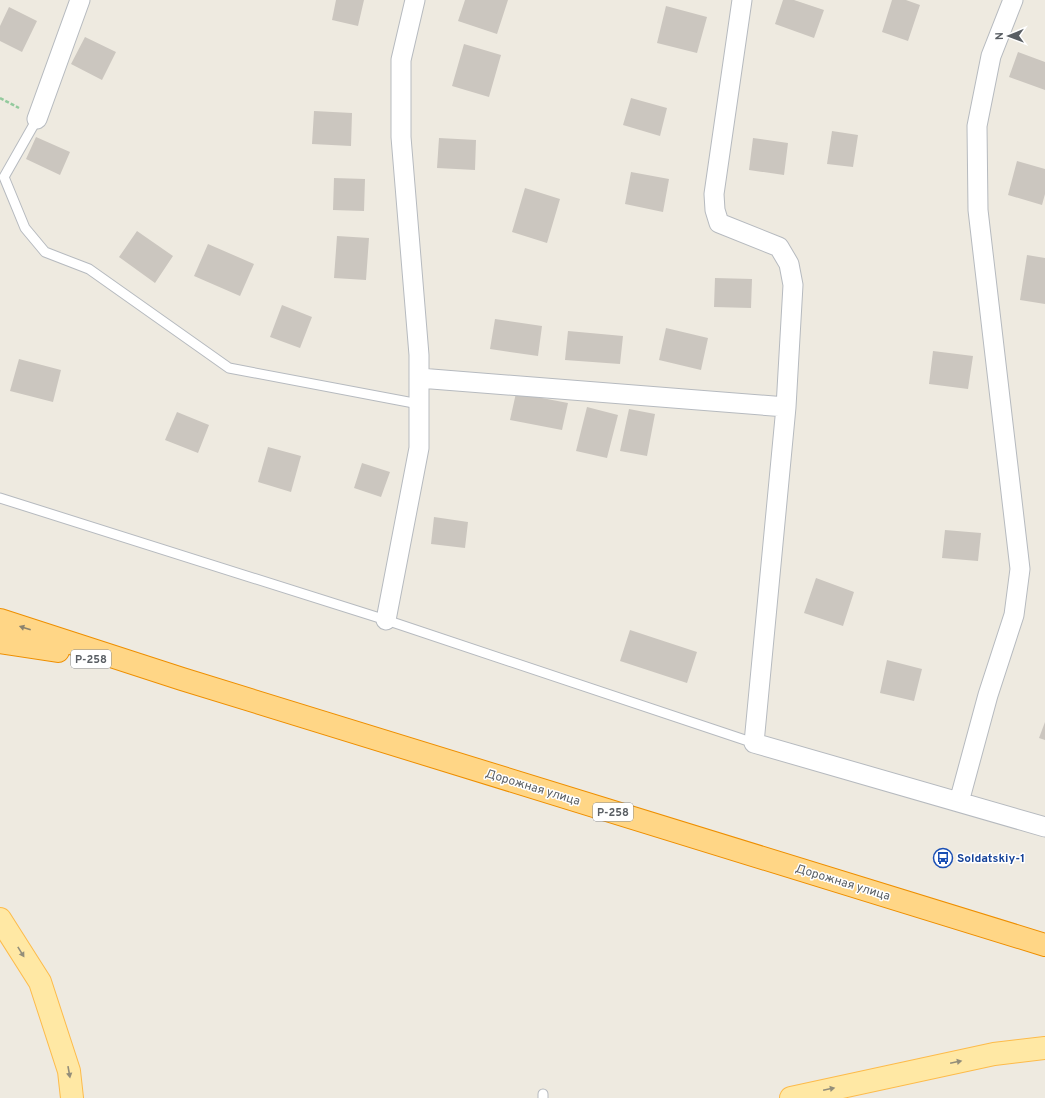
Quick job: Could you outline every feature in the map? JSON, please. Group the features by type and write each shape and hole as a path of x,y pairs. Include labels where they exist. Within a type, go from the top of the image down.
{"highway":[{"path":"0,620 182,678"},
{"name":"Р-258","path":"0,642 32,646 182,678"},
{"name":"Дорожная улица","path":"182,678 1045,944"}],"main road":[{"path":"0,919 40,982 69,1071 72,1098"},
{"path":"791,1098 994,1054 1045,1048"}],"street":[{"path":"37,119 80,0"},
{"path":"386,620 419,448 419,355 401,137 401,60 414,0"},
{"path":"742,0 714,194 715,210 719,223 779,248 789,264 793,285 786,407 754,743 1045,827"},
{"path":"959,802 988,695 1014,614 1020,569 978,210 977,126 992,56 1014,0"},
{"path":"419,378 786,407"}],"lane":[{"path":"37,119 4,177 25,228 45,252 89,269 229,368 419,404"},
{"path":"0,498 386,620 754,743"}],"building":[{"path":"336,0 364,0 358,26 332,20"},
{"path":"465,0 508,0 497,34 458,21"},
{"path":"783,0 794,0 824,10 814,38 775,24"},
{"path":"892,0 906,0 920,5 908,41 882,32"},
{"path":"666,6 707,17 697,53 657,43"},
{"path":"9,7 37,21 22,52 0,41 0,26"},
{"path":"85,37 116,52 102,80 71,64"},
{"path":"464,44 501,55 489,97 452,86"},
{"path":"1018,52 1045,62 1045,90 1009,77"},
{"path":"631,98 667,108 660,136 623,125"},
{"path":"314,111 352,113 351,146 312,144"},
{"path":"832,131 858,135 853,167 827,164"},
{"path":"36,137 70,152 60,175 26,159"},
{"path":"439,138 476,140 475,170 437,168"},
{"path":"753,138 788,143 784,175 749,170"},
{"path":"1017,161 1045,169 1045,194 1042,205 1008,195"},
{"path":"631,172 669,179 663,212 625,204"},
{"path":"334,178 365,179 364,211 333,210"},
{"path":"525,188 560,199 547,243 512,232"},
{"path":"137,231 173,256 155,283 119,257"},
{"path":"337,236 369,238 366,280 334,278"},
{"path":"208,244 254,264 240,296 194,276"},
{"path":"1027,255 1045,258 1045,304 1020,300"},
{"path":"715,278 752,279 751,308 714,307"},
{"path":"282,305 312,317 300,348 270,337"},
{"path":"495,319 542,326 538,356 490,349"},
{"path":"666,328 708,338 701,370 659,360"},
{"path":"568,331 623,336 620,364 565,360"},
{"path":"933,351 973,356 968,389 929,384"},
{"path":"19,359 61,370 53,402 10,391"},
{"path":"516,393 568,403 562,430 510,420"},
{"path":"587,407 618,415 607,458 576,451"},
{"path":"629,409 655,414 647,456 620,451"},
{"path":"177,412 209,425 198,453 165,440"},
{"path":"268,447 301,456 291,492 258,482"},
{"path":"362,463 390,472 381,497 354,488"},
{"path":"434,517 468,522 465,548 431,544"},
{"path":"945,530 981,533 978,561 942,558"},
{"path":"816,578 854,592 843,626 804,613"},
{"path":"630,630 697,652 687,683 620,661"},
{"path":"887,660 922,669 914,701 880,693"},
{"path":"1045,722 1045,740 1039,738"}],"place":[{"name":"Soldatskiy-1","path":"943,858"}]}
